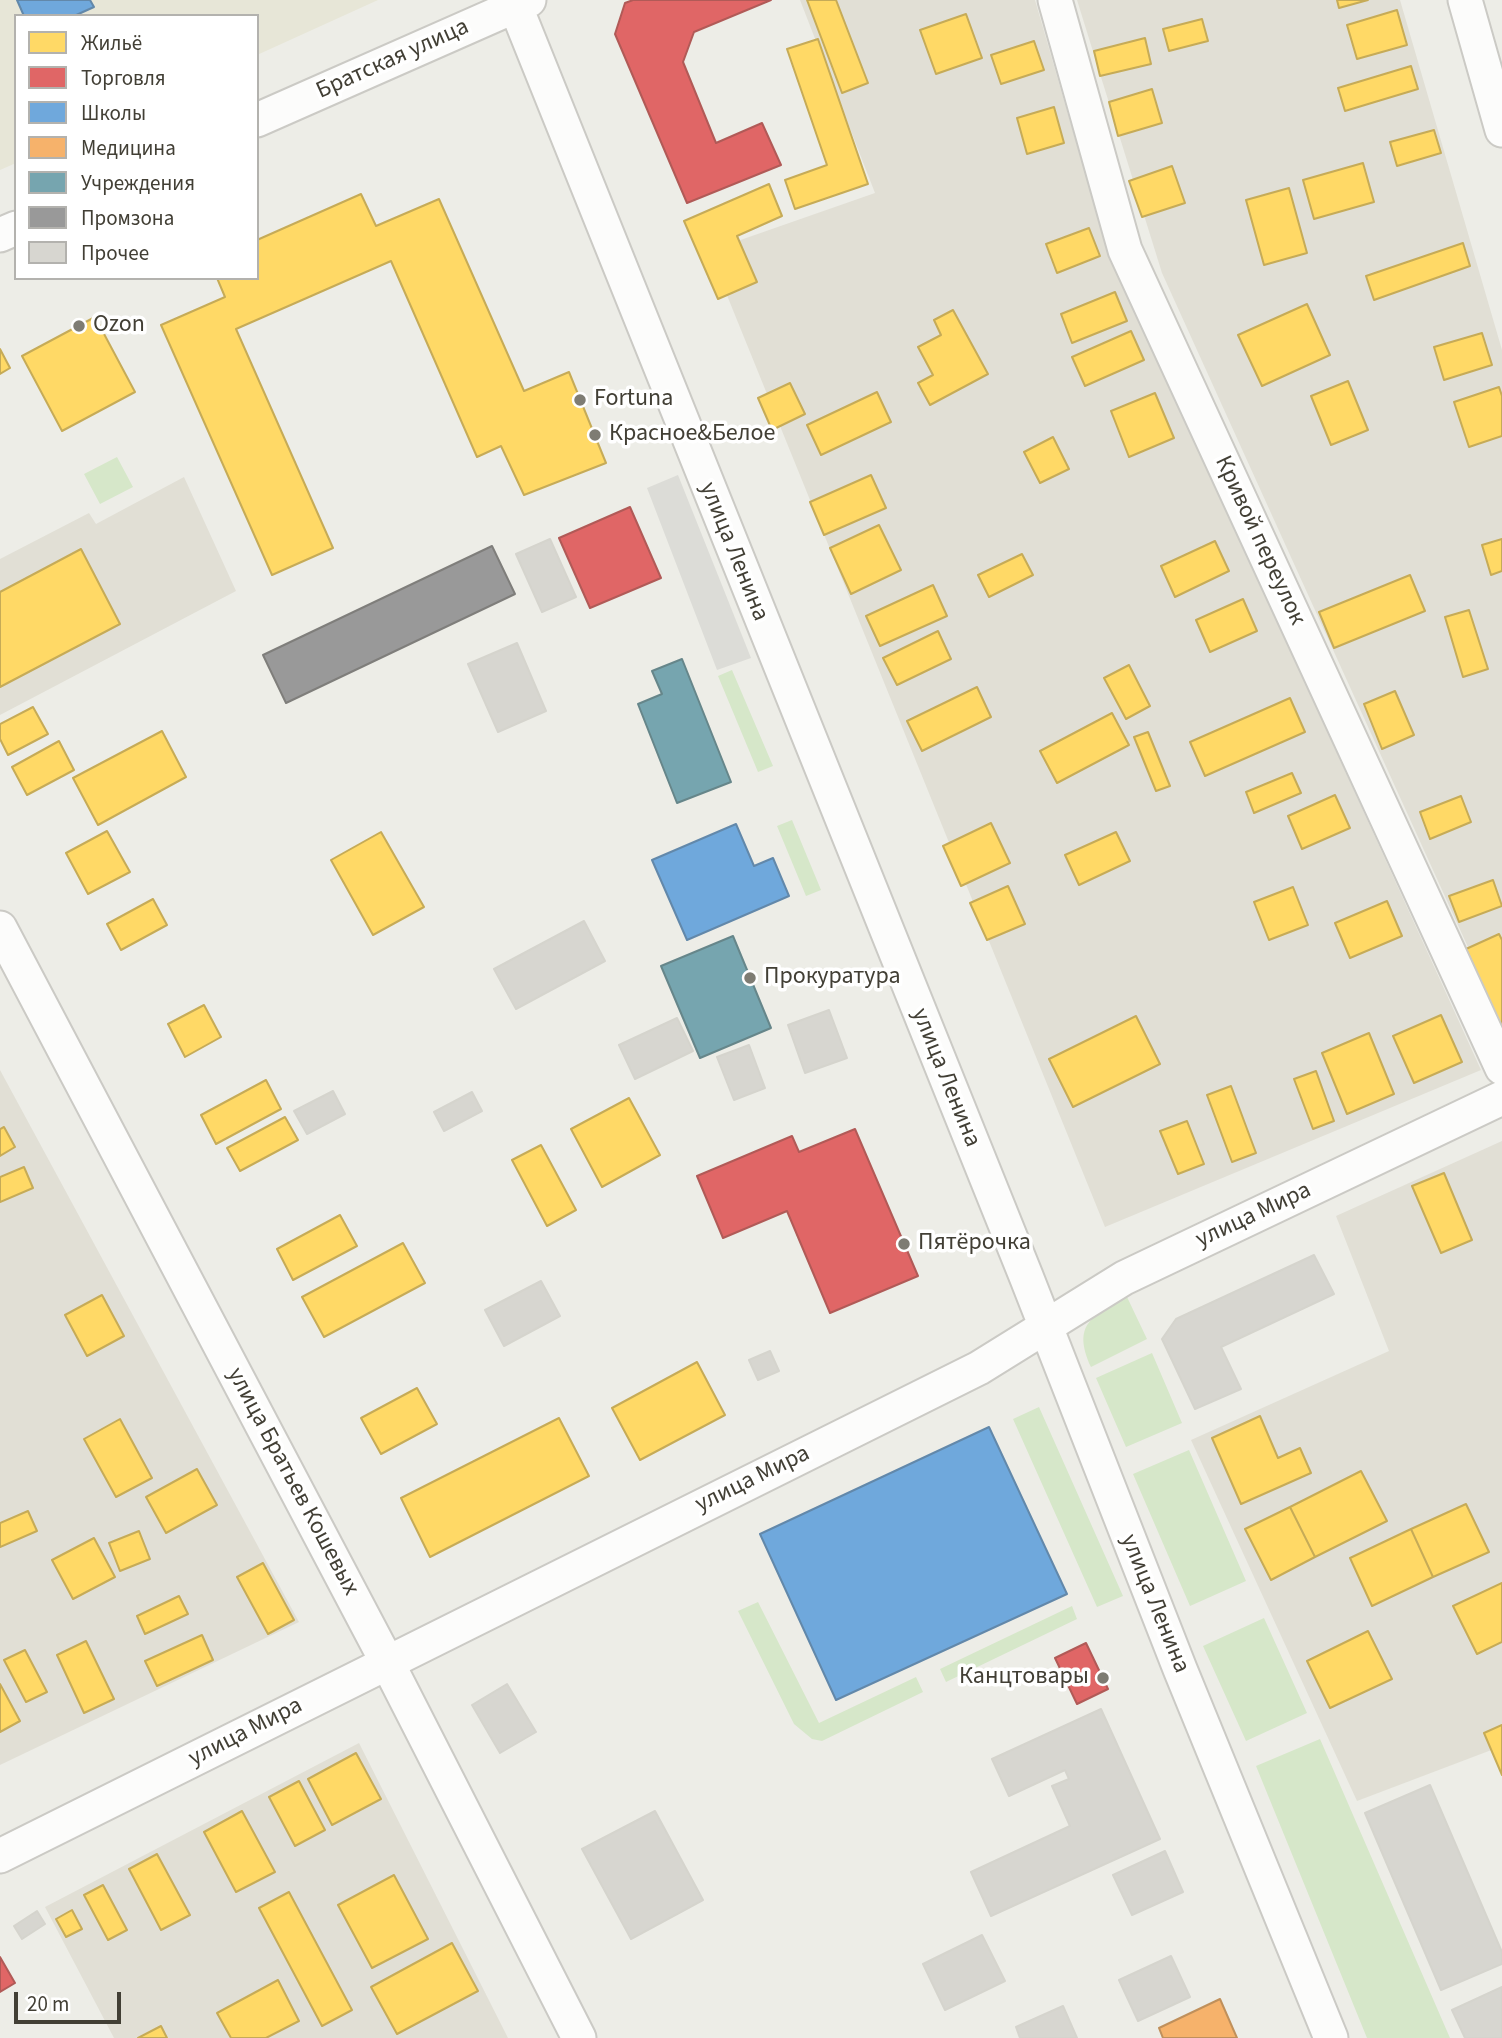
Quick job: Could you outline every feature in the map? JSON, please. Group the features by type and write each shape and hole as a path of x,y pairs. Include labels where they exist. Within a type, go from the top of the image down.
{"street":[{"name":"Кривой переулок","path":"1055,0 1125,250 1502,1068"},
{"path":"1465,0 1502,130"},
{"name":"Братская улица","path":"259,119 519,2"},
{"name":"улица Ленина","path":"519,2 1021,1264 1043,1326 1331,2038"},
{"name":"улица Братьев Кошевых","path":"0,928 387,1662 579,2038"},
{"name":"улица Мира","path":"0,1856 979,1368 1124,1278 1502,1098"}],"shaded area":[{"path":"0,0 378,0 259,54 259,14 14,14 14,164 0,170"},
{"path":"800,0 1035,0 1105,242 1481,1070 1105,1227 709,251 875,193"},
{"path":"1077,0 1400,0 1502,350 1502,1022 1162,273"},
{"path":"678,475 751,658 717,670 647,488"},
{"path":"184,477 236,591 0,715 0,559 89,513 96,524"},
{"path":"0,1070 299,1622 0,1765"},
{"path":"1502,1141 1502,1746 1357,1801 1191,1440 1389,1351 1336,1216"},
{"path":"359,1743 508,2038 114,2038 45,1907"}],"green space":[{"path":"117,457 133,487 100,504 84,474"},
{"path":"732,670 773,766 758,772 718,676"},
{"path":"792,820 821,890 806,896 777,826"},
{"path":"1127,1297 1147,1339 1091,1367 1084,1341 1088,1323"},
{"path":"1152,1353 1182,1423 1126,1447 1096,1378"},
{"path":"1039,1407 1123,1596 1097,1607 1013,1419"},
{"path":"1189,1450 1246,1581 1190,1606 1133,1474"},
{"path":"758,1602 819,1723 916,1677 923,1692 822,1741 812,1739 794,1724 738,1611"},
{"path":"1072,1606 1077,1619 946,1682 940,1669"},
{"path":"1264,1618 1307,1713 1246,1741 1203,1646"},
{"path":"1320,1739 1450,2038 1367,2038 1256,1766"}],"building: Жильё":[{"path":"807,0 836,0 868,83 842,93"},
{"path":"1337,0 1368,0 1339,8"},
{"path":"1397,10 1407,45 1357,59 1347,25"},
{"path":"966,14 982,58 936,74 920,30"},
{"path":"1202,19 1208,41 1169,51 1163,29"},
{"path":"1145,38 1151,64 1100,76 1094,51"},
{"path":"818,39 868,184 795,209 785,180 827,165 787,49"},
{"path":"1034,41 1044,70 1001,84 991,55"},
{"path":"1411,66 1418,89 1345,111 1338,88"},
{"path":"1152,89 1162,123 1118,136 1109,102"},
{"path":"1054,107 1064,143 1027,154 1017,118"},
{"path":"1434,130 1441,153 1397,166 1390,142"},
{"path":"1363,163 1374,202 1314,219 1303,180"},
{"path":"1172,166 1185,203 1142,217 1129,181"},
{"path":"769,184 782,216 737,236 757,282 718,299 684,221"},
{"path":"1289,188 1307,253 1264,265 1246,200"},
{"path":"361,194 376,226 439,199 524,391 569,372 606,463 524,495 501,446 477,457 391,261 236,329 333,548 272,575 161,325 225,297 218,280 259,280 259,239"},
{"path":"1089,228 1100,256 1057,273 1046,244"},
{"path":"1463,243 1470,266 1374,300 1366,276"},
{"path":"1115,292 1127,321 1072,343 1061,314"},
{"path":"1307,304 1330,355 1262,386 1238,335"},
{"path":"953,310 988,374 930,405 918,383 933,375 918,347 941,335 934,320"},
{"path":"95,317 135,392 62,431 22,356"},
{"path":"1131,331 1144,360 1085,386 1072,357"},
{"path":"1482,333 1492,365 1444,380 1434,347"},
{"path":"0,349 10,368 0,374"},
{"path":"1348,381 1368,430 1331,445 1311,396"},
{"path":"790,383 805,414 772,430 758,398"},
{"path":"1499,387 1502,396 1502,436 1469,447 1454,402"},
{"path":"877,392 891,422 821,455 807,425"},
{"path":"1155,393 1174,438 1129,457 1111,411"},
{"path":"1053,437 1069,469 1040,483 1024,452"},
{"path":"871,475 886,508 824,535 810,502"},
{"path":"879,525 901,570 851,594 830,548"},
{"path":"1502,539 1502,571 1491,575 1482,545"},
{"path":"1215,541 1229,571 1175,597 1161,566"},
{"path":"81,549 120,624 0,687 0,592"},
{"path":"1022,554 1033,575 989,597 978,575"},
{"path":"1410,575 1425,611 1334,648 1319,612"},
{"path":"933,585 947,616 880,646 866,616"},
{"path":"1243,599 1257,631 1210,652 1196,620"},
{"path":"1469,610 1488,669 1463,677 1445,617"},
{"path":"938,631 951,659 897,685 883,658"},
{"path":"1129,665 1150,706 1126,719 1104,678"},
{"path":"977,687 991,717 922,751 907,721"},
{"path":"1395,691 1414,735 1382,749 1364,704"},
{"path":"1290,698 1305,732 1205,776 1190,742"},
{"path":"33,707 48,734 8,755 0,739 0,724"},
{"path":"1112,713 1129,745 1057,783 1040,751"},
{"path":"162,731 186,777 98,825 73,778"},
{"path":"1148,732 1170,786 1156,791 1134,737"},
{"path":"59,741 74,770 27,795 12,767"},
{"path":"1292,773 1301,793 1254,813 1246,792"},
{"path":"1335,795 1350,828 1302,849 1288,816"},
{"path":"1461,796 1471,822 1430,839 1420,812"},
{"path":"991,823 1010,863 961,886 943,846"},
{"path":"107,831 130,872 88,894 66,853"},
{"path":"381,832 424,907 373,935 331,860"},
{"path":"1116,832 1130,861 1079,885 1065,855"},
{"path":"1493,880 1502,906 1459,922 1449,896"},
{"path":"1008,886 1025,924 987,940 970,903"},
{"path":"1293,887 1308,925 1269,940 1254,902"},
{"path":"153,899 167,925 121,950 107,924"},
{"path":"1387,901 1402,936 1350,958 1335,923"},
{"path":"1499,934 1502,940 1502,1029 1466,949"},
{"path":"204,1005 221,1037 185,1057 168,1024"},
{"path":"1441,1015 1462,1062 1414,1083 1393,1036"},
{"path":"1136,1016 1160,1064 1073,1107 1049,1059"},
{"path":"1369,1033 1394,1094 1347,1114 1322,1053"},
{"path":"1316,1071 1334,1121 1313,1129 1294,1079"},
{"path":"266,1080 281,1109 216,1144 201,1115"},
{"path":"1231,1086 1256,1153 1232,1162 1207,1095"},
{"path":"629,1098 660,1155 602,1187 571,1129"},
{"path":"285,1117 298,1140 240,1171 227,1148"},
{"path":"1187,1121 1204,1164 1178,1174 1160,1131"},
{"path":"4,1127 15,1147 0,1156 0,1129"},
{"path":"541,1145 576,1210 547,1226 512,1160"},
{"path":"24,1167 33,1188 0,1202 0,1177"},
{"path":"1444,1173 1472,1240 1441,1253 1412,1186"},
{"path":"340,1215 357,1246 293,1280 277,1249"},
{"path":"403,1243 425,1283 324,1337 302,1297"},
{"path":"102,1295 124,1336 87,1356 65,1315"},
{"path":"697,1362 725,1415 640,1460 612,1408"},
{"path":"417,1388 437,1424 381,1454 361,1418"},
{"path":"1260,1416 1278,1458 1300,1448 1311,1473 1241,1504 1212,1438"},
{"path":"559,1418 589,1476 430,1557 401,1498"},
{"path":"120,1419 152,1478 116,1497 84,1439"},
{"path":"197,1469 217,1505 166,1533 146,1497"},
{"path":"1361,1471 1387,1521 1315,1557 1290,1507"},
{"path":"1466,1504 1489,1552 1433,1577 1411,1529"},
{"path":"1290,1507 1315,1557 1271,1580 1245,1529"},
{"path":"28,1511 37,1531 0,1547 0,1523"},
{"path":"1411,1529 1433,1577 1372,1606 1350,1558"},
{"path":"139,1531 150,1559 120,1571 109,1543"},
{"path":"94,1538 115,1577 73,1599 52,1560"},
{"path":"263,1563 294,1620 268,1634 237,1577"},
{"path":"1502,1583 1502,1642 1477,1654 1453,1606"},
{"path":"179,1596 188,1614 145,1634 137,1616"},
{"path":"1368,1631 1392,1679 1330,1708 1307,1661"},
{"path":"202,1635 213,1660 157,1686 145,1661"},
{"path":"86,1641 114,1699 84,1713 57,1655"},
{"path":"25,1650 47,1692 26,1702 4,1660"},
{"path":"0,1684 20,1721 0,1732"},
{"path":"1502,1725 1502,1775 1484,1733"},
{"path":"356,1753 381,1799 332,1825 308,1779"},
{"path":"299,1781 325,1830 295,1846 269,1797"},
{"path":"242,1811 275,1872 236,1892 204,1832"},
{"path":"157,1854 190,1915 161,1930 129,1869"},
{"path":"394,1875 428,1939 372,1968 338,1905"},
{"path":"103,1885 127,1930 108,1940 84,1895"},
{"path":"289,1892 352,2010 322,2026 259,1908"},
{"path":"72,1910 82,1929 66,1937 56,1919"},
{"path":"452,1943 478,1991 397,2034 371,1987"},
{"path":"278,1980 299,2021 266,2038 231,2038 217,2013"},
{"path":"161,2026 167,2038 138,2038"}],"building: Торговля":[{"path":"633,0 771,0 694,32 683,62 716,143 762,123 781,165 687,203 615,34 625,3"},
{"path":"630,507 661,578 590,608 559,538"},
{"path":"855,1129 918,1276 830,1313 787,1211 723,1238 697,1176 792,1136 799,1152"},
{"path":"1086,1643 1108,1689 1077,1704 1055,1658"},
{"path":"0,1957 15,1983 0,1992"}],"building: Школы":[{"path":"17,0 90,0 94,7 78,14 23,14"},
{"path":"736,824 754,866 773,858 789,896 687,940 652,860"},
{"path":"989,1427 1067,1594 836,1700 760,1534"}],"building: Медицина":[{"path":"1220,1999 1237,2038 1163,2038 1159,2028"}],"building: Учреждения":[{"path":"682,659 731,782 677,803 638,704 662,694 652,671"},
{"path":"733,936 771,1028 700,1058 661,966"}],"building: Промзона":[{"path":"492,546 515,594 286,703 263,655"}],"building: Прочее":[{"path":"550,539 576,597 542,612 516,554"},
{"path":"517,643 546,711 498,732 468,664"},
{"path":"584,921 605,961 516,1009 494,969"},
{"path":"829,1010 847,1058 805,1073 788,1025"},
{"path":"677,1018 693,1051 635,1079 619,1045"},
{"path":"749,1045 765,1088 734,1100 717,1057"},
{"path":"333,1091 345,1114 307,1134 294,1111"},
{"path":"472,1092 482,1111 444,1131 434,1112"},
{"path":"1314,1255 1334,1294 1221,1347 1241,1389 1195,1409 1162,1339 1176,1319"},
{"path":"541,1281 560,1316 504,1346 485,1310"},
{"path":"770,1351 779,1371 758,1380 749,1360"},
{"path":"507,1684 536,1732 500,1753 472,1705"},
{"path":"1101,1709 1160,1839 991,1916 971,1872 1070,1826 1052,1786 1069,1779 1065,1770 1009,1796 992,1759"},
{"path":"1430,1785 1502,1952 1502,1964 1441,1990 1365,1813"},
{"path":"655,1811 703,1900 631,1939 582,1849"},
{"path":"1165,1851 1183,1892 1132,1915 1113,1875"},
{"path":"37,1911 45,1924 22,1939 14,1926"},
{"path":"982,1935 1005,1981 945,2010 923,1964"},
{"path":"1171,1956 1190,1997 1138,2021 1119,1980"},
{"path":"1502,1987 1502,2038 1465,2038 1452,2010"},
{"path":"1063,2006 1077,2038 1020,2038 1016,2027"}],"place":[{"name":"Ozon","path":"79,326"},
{"name":"Fortuna","path":"580,400"},
{"name":"Красное&Белое","path":"595,435"},
{"name":"Прокуратура","path":"750,978"},
{"name":"Пятёрочка","path":"904,1244"},
{"name":"Канцтовары","path":"1103,1678"}]}
